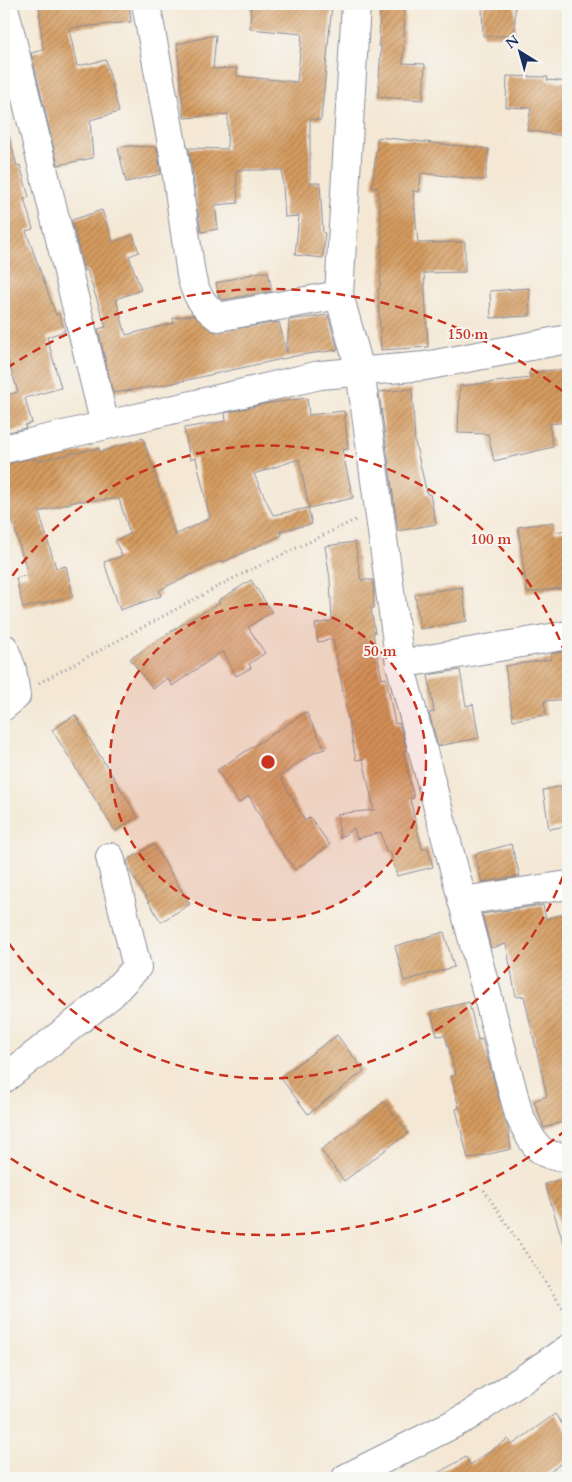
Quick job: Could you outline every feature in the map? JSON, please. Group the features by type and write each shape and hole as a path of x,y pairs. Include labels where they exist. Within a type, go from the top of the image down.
{"street":[{"path":"146,4 174,155 191,275 195,291 200,300 218,316 338,295"},
{"path":"356,4 338,295 360,370 400,664 519,1115 533,1142 544,1154 557,1157 568,1156"},
{"path":"4,7 105,425"},
{"path":"4,448 320,376 360,370 425,366 568,339"},
{"path":"400,664 568,635"},
{"path":"4,648 12,669 10,701"},
{"path":"4,1079 111,995 137,967 110,857"},
{"path":"462,901 568,885"},
{"path":"346,1478 467,1417 568,1349"}],"path":[{"path":"10,701 234,578 379,508"},
{"path":"484,1190 568,1316"}],"building":[{"path":"39,4 129,4 131,22 69,28 77,66 106,60 119,112 90,120 93,158 58,165 31,53 43,50"},
{"path":"251,4 332,4 321,120 310,119 310,183 320,183 323,233 325,233 323,258 295,255 299,216 285,217 282,170 236,170 238,203 215,205 218,229 201,232 189,148 227,149 228,114 184,118 177,44 216,35 213,69 237,68 237,76 297,82 302,34 250,29"},
{"path":"380,4 405,4 403,63 425,64 423,100 378,97 381,46 379,46"},
{"path":"482,5 515,5 515,36 483,36"},
{"path":"507,76 548,77 547,80 568,82 568,123 565,123 563,136 527,130 531,108 506,107"},
{"path":"9,136 17,166 20,165 29,197 24,199 33,229 26,231 56,315 59,314 65,331 47,337 61,388 25,398 32,423 25,425 26,428 4,433 4,396 18,392 4,347 4,137"},
{"path":"378,137 489,149 485,180 421,173 419,192 413,191 418,243 465,242 465,272 424,273 428,347 381,350 378,289 380,289 382,236 378,188 372,187"},
{"path":"128,146 157,147 161,174 126,182 118,148"},
{"path":"102,210 113,242 133,235 139,252 129,256 141,290 116,299 126,335 174,323 173,318 193,315 215,332 279,322 287,353 289,320 328,315 338,350 300,355 164,385 113,393 98,329 106,327 87,270 84,271 72,220"},
{"path":"260,272 268,272 272,291 222,300 219,297 216,283"},
{"path":"529,288 530,316 491,318 490,291"},
{"path":"568,369 568,422 549,424 553,447 494,461 488,434 458,433 460,386 530,378 529,372"},
{"path":"412,389 415,442 427,494 430,494 436,524 398,531 379,392"},
{"path":"307,398 309,415 344,411 348,449 342,450 353,498 309,508 299,459 254,474 273,515 308,508 312,524 280,531 282,535 221,563 220,561 159,590 161,596 120,610 104,562 122,556 115,541 130,534 119,499 78,501 39,512 56,568 66,566 73,596 23,608 16,578 28,575 12,520 4,523 4,464 35,458 36,461 99,448 100,452 143,438 175,535 210,518 196,458 190,459 184,428 226,421 225,413 264,404"},
{"path":"554,522 555,532 568,530 568,587 527,593 518,527"},
{"path":"355,542 361,580 373,580 374,608 371,608 375,633 373,633 382,679 386,678 395,724 399,723 407,750 403,751 414,798 410,799 422,849 428,848 433,867 397,876 390,851 386,852 381,832 357,839 354,828 340,838 337,814 374,810 363,759 356,760 333,639 318,642 315,624 332,621 330,579 325,546"},
{"path":"251,580 272,612 248,627 265,653 249,664 251,668 236,676 223,651 172,686 167,678 153,689 130,659 187,621 220,603 218,601"},
{"path":"462,587 467,621 420,629 415,594"},
{"path":"568,651 568,699 544,701 546,715 513,720 505,666 552,659 551,654"},
{"path":"460,670 466,706 473,704 479,738 438,746 429,713 434,712 428,675"},
{"path":"306,712 325,749 315,752 280,776 305,821 310,817 330,845 295,870 273,839 249,796 239,803 217,770"},
{"path":"75,715 138,817 115,831 52,730"},
{"path":"568,785 568,826 549,829 543,790"},
{"path":"153,844 190,904 161,922 130,871 127,861"},
{"path":"511,844 520,876 482,882 475,854"},
{"path":"543,905 546,919 568,913 568,1120 544,1128 534,1101 547,1096 524,996 516,997 506,944 491,948 482,914"},
{"path":"444,932 454,967 404,981 395,946"},
{"path":"469,1002 478,1040 482,1039 508,1129 511,1149 468,1159 456,1109 459,1108 451,1076 456,1075 445,1035 437,1036 431,1011"},
{"path":"337,1035 364,1071 308,1114 280,1077"},
{"path":"384,1102 408,1133 344,1181 321,1150"},
{"path":"568,1177 568,1244 564,1245 545,1184"},
{"path":"555,1414 568,1432 568,1458 542,1478 429,1478 466,1457 470,1465 508,1439 512,1445"}]}
